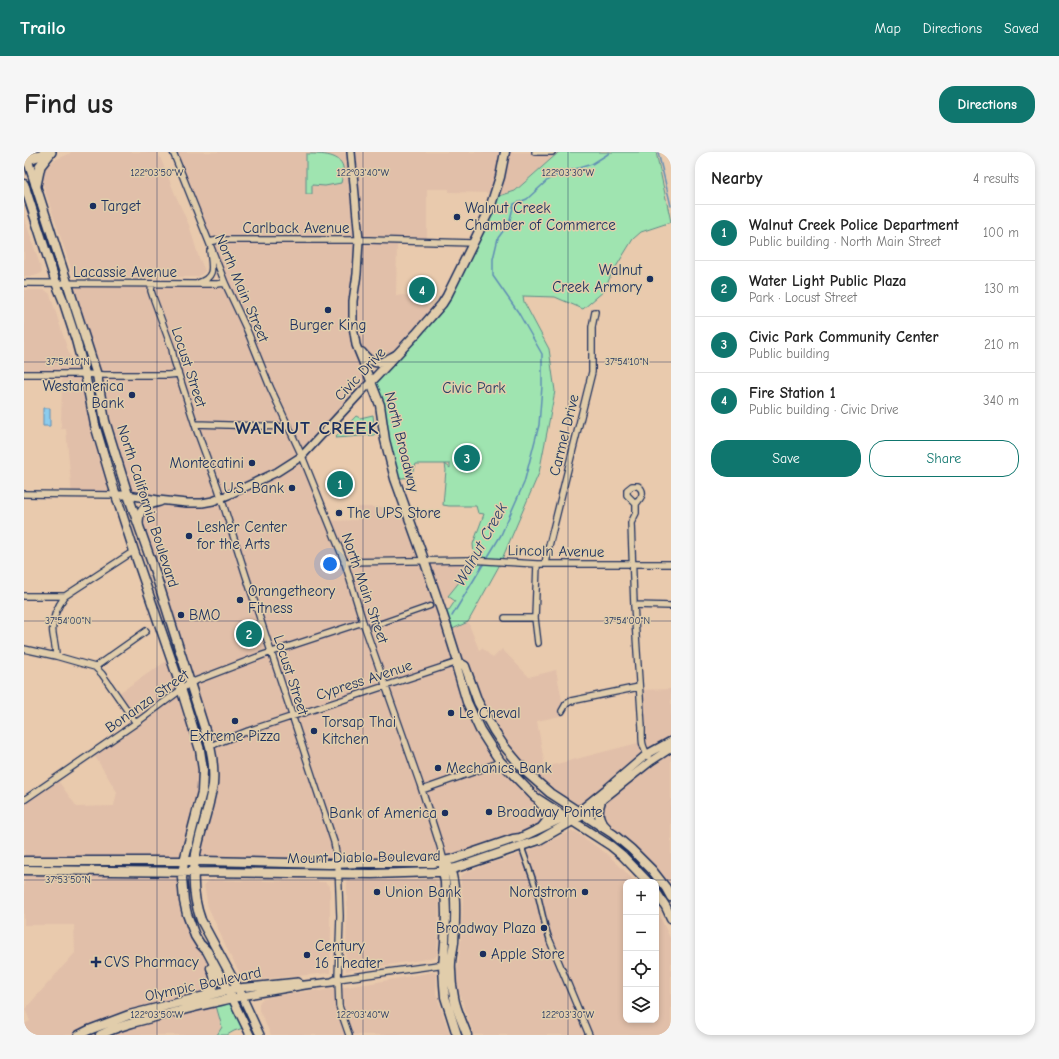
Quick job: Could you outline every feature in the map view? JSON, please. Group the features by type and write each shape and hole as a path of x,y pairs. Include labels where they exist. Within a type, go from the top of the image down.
{"highway":[{"path":"26,157 50,152"},
{"path":"36,185 40,166 50,152"}],"main road":[{"name":"Civic Drive","path":"371,382 442,304 489,211 500,177 505,152"},
{"name":"North California Boulevard","path":"26,157 97,375 105,421 128,495 167,607 210,746 213,763 213,786 195,861 194,897 201,920 242,996"},
{"name":"North California Boulevard","path":"24,186 75,336 85,374 95,425 116,495 181,688 200,750 203,770 202,792 184,861 183,872 187,914 195,936 200,944"},
{"name":"North Broadway","path":"371,382 380,405 385,440 395,479 443,613 458,662 457,668 467,702 480,730 500,761 535,797 611,846 645,879"},
{"name":"North Broadway","path":"458,662 465,666 478,702 494,731 504,746 526,772 550,793 613,834"},
{"path":"535,797 548,814 548,820 539,830"},
{"path":"601,801 598,810 600,819 604,825 652,870 671,897"},
{"name":"Mount Diablo Boulevard","path":"24,870 390,874 436,872 447,870 539,840 580,813"},
{"name":"Mount Diablo Boulevard","path":"24,861 195,861 338,864 433,863 454,859 520,838 569,819"},
{"path":"444,861 447,870 445,882 447,965 444,985 445,997 458,1035"},
{"path":"659,896 671,918"},
{"path":"200,944 207,951 232,998"},
{"path":"200,944 214,976 215,985 206,996"},
{"path":"447,965 454,998 467,1035"},
{"name":"Olympic Boulevard","path":"79,1035 129,1015 238,988"},
{"name":"Olympic Boulevard","path":"100,1035 152,1017 223,999 242,996"}],"street":[{"name":"North Main Street","path":"172,152 225,283 302,456 344,562 363,622 422,790 444,861"},
{"name":"North Broadway","path":"351,152 359,240 357,274 352,301 352,317 356,345 371,382"},
{"path":"535,152 552,152"},
{"name":"Carlback Avenue","path":"209,242 231,239 369,240 473,243"},
{"path":"194,284 206,279 211,274 212,263 209,242"},
{"name":"Lacassie Avenue","path":"24,283 225,283"},
{"name":"Locust Street","path":"152,284 151,291 172,349 178,374 221,498 334,842 338,864 340,916 338,979 339,1006 349,1035"},
{"name":"Carmel Drive","path":"545,564 592,372 592,327 595,312"},
{"path":"356,345 371,362 376,363 398,353"},
{"path":"24,374 170,376 178,374"},
{"name":"Civic Drive","path":"116,495 128,495 187,503 202,503 221,498 277,472 302,456 371,382"},
{"path":"195,424 289,428"},
{"path":"24,494 116,495"},
{"path":"139,527 142,509 148,505 166,501"},
{"path":"636,504 636,513 631,523 634,605 642,742 644,750 650,761"},
{"path":"56,656 53,622 60,603 65,596 134,552"},
{"name":"Lincoln Avenue","path":"344,562 471,560 537,564 671,564"},
{"path":"537,564 535,618 538,643"},
{"path":"24,596 65,596"},
{"path":"634,605 671,606"},
{"path":"373,626 430,606"},
{"path":"505,618 535,618"},
{"name":"Bonanza Street","path":"24,800 136,723 181,688 190,683 272,652 363,622"},
{"path":"94,667 146,631"},
{"path":"24,649 94,667 102,674 136,723"},
{"name":"Cypress Avenue","path":"210,746 244,733 458,662"},
{"path":"562,711 566,704 571,701 639,687"},
{"name":"Mount Diablo Boulevard","path":"580,813 584,807 647,754 671,741"},
{"name":"Mount Diablo Boulevard","path":"580,813 601,801 650,761 671,748"},
{"path":"422,790 493,765 500,761"},
{"path":"523,846 523,851 537,891 550,942 589,1035"},
{"name":"Olympic Boulevard","path":"238,988 331,978 338,979 447,965"},
{"name":"Olympic Boulevard","path":"242,996 332,982 338,979"},
{"path":"242,996 260,1035"},
{"path":"232,998 250,1035"}],"shaded area":[{"path":"71,152 158,152 189,225 198,255 205,271 198,277 77,277 73,274 42,182 44,171 50,163"},
{"path":"173,152 559,152 515,191 493,198 495,193 449,192 449,189 427,189 427,242 397,241 396,296 404,295 436,311 398,353 376,363 357,347 371,382 302,456 328,521 357,520 357,507 405,507 424,560 471,560 468,567 469,570 446,600 439,603 449,631 468,622 479,650 482,648 493,658 502,649 529,677 556,670 565,715 537,721 545,767 642,742 640,690 671,689 671,741 647,754 577,811 563,802 504,746 465,666 457,669 487,742 547,812 539,830 454,859 195,861 214,769 139,527 141,512 164,501 128,495 97,375 68,284 225,283"},
{"path":"24,217 42,271 40,274 34,276 24,276"},
{"path":"24,290 45,290 50,294 69,354 85,374 116,495 72,495 66,429 61,429 62,375 24,374"},
{"path":"171,658 203,770 184,861 24,861 24,800 56,778 77,807 114,806 117,792 93,753 136,723 116,695"},
{"path":"671,748 671,897 659,879 657,879 604,825 601,801"},
{"name":"Broadway Plaza","path":"571,831 576,832 607,854 632,879 623,879 623,1023 659,1023 659,915 671,940 671,1035 474,1035 457,986 463,900 460,876 499,860 500,861 533,849"},
{"path":"24,870 183,872 184,901 214,976 210,991 79,1035 24,1035 24,1024 30,1021 25,1009 75,953 74,925 24,925"},
{"path":"210,880 325,882 330,887 330,973 264,979 246,979 242,977 208,907 204,885"},
{"path":"347,880 434,880 438,884 439,907 437,955 434,958 346,971"},
{"path":"433,972 437,974 436,993 450,1035 271,1035 259,1010 261,1000 266,998 372,983"},
{"path":"215,1002 222,1027 217,1035 100,1035"}],"green space":[{"name":"Civic Park","path":"559,152 656,152 671,222 641,232 633,239 611,275 604,291 583,309 555,297 523,296 524,302 549,349 555,391 539,473 499,566 468,622 448,631 443,613 449,610 455,601 448,596 469,570 468,566 474,555 473,544 484,514 478,513 476,506 443,505 446,470 445,464 416,464 414,470 408,470 410,477 395,479 371,382 442,304 493,198 515,191"},
{"path":"306,154 328,155 338,159 343,167 341,183 325,186 312,185 312,194 306,194"},
{"path":"373,415 375,435 335,438 356,416 360,418"},
{"path":"251,626 254,636 246,639 242,628"},
{"path":"232,998 246,1027 227,1035 217,1035 222,1027 215,1002"}],"water":[{"path":"43,408 50,408 50,426 43,426"}],"waterway":[{"name":"Walnut Creek","path":"486,560 501,535 524,483 539,425 542,386 542,354 518,312 493,276 493,259 498,238 509,223 514,204 527,199 550,178 592,164 609,152"},
{"path":"658,152 671,206"},
{"name":"Walnut Creek","path":"452,616 484,563"}],"place":[{"name":"Target","path":"93,206"},
{"name":"Walnut Creek Chamber of Commerce","path":"457,217"},
{"name":"Walnut Creek Armory","path":"650,279"},
{"name":"Fire Station 1","path":"422,290"},
{"name":"Burger King","path":"328,310"},
{"name":"Westamerica Bank","path":"132,395"},
{"name":"Civic Park Community Center","path":"467,458"},
{"name":"Montecatini","path":"252,463"},
{"name":"Walnut Creek Police Department","path":"340,484"},
{"name":"U.S. Bank","path":"292,488"},
{"name":"The UPS Store","path":"339,513"},
{"name":"Lesher Center for the Arts","path":"189,536"},
{"name":"Orangetheory Fitness","path":"240,600"},
{"name":"BMO","path":"181,615"},
{"name":"Water Light Public Plaza","path":"249,634"},
{"name":"Le Cheval","path":"451,713"},
{"name":"Extreme Pizza","path":"235,721"},
{"name":"Torsap Thai Kitchen","path":"314,731"},
{"name":"Mechanics Bank","path":"438,768"},
{"name":"Broadway Pointe","path":"489,812"},
{"name":"Bank of America","path":"445,813"},
{"name":"Union Bank","path":"377,892"},
{"name":"Nordstrom","path":"585,892"},
{"name":"Broadway Plaza","path":"544,928"},
{"name":"Apple Store","path":"483,954"},
{"name":"Century 16 Theater","path":"307,955"},
{"name":"CVS Pharmacy","path":"96,962"}],"district":[{"name":"WALNUT CREEK","path":"307,427"}]}
